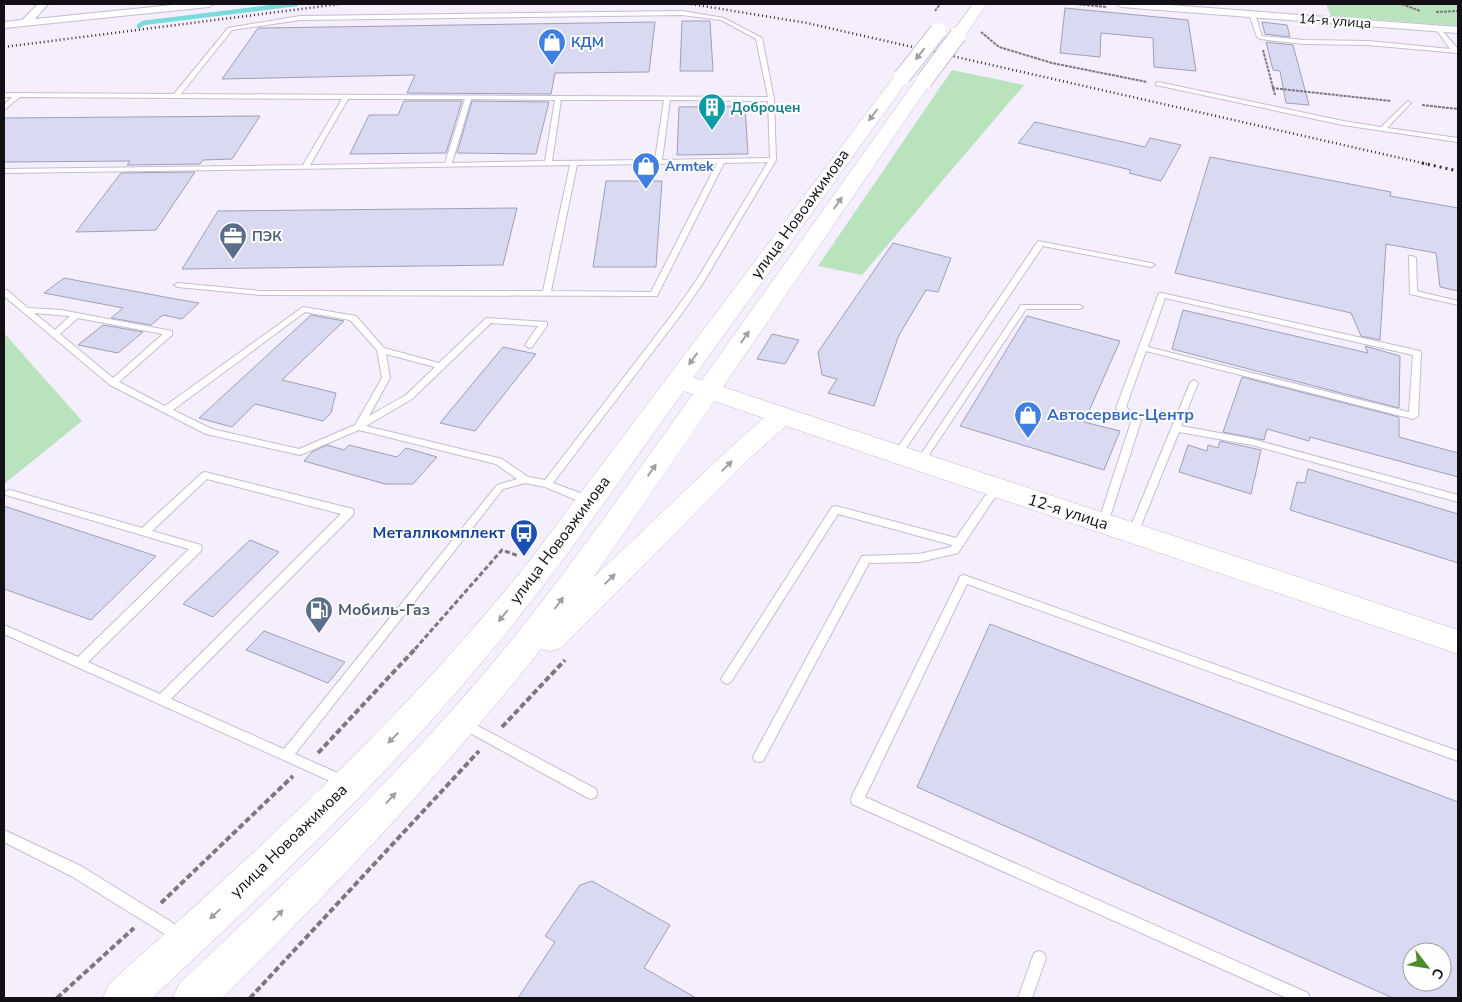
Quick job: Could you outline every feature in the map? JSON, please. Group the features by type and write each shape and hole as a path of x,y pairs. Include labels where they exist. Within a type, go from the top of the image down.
{"main road":[{"name":"улица Новоажимова","path":"123,998 186,940 348,783 427,704 487,635 534,576 678,380 913,79 958,35 980,4"},
{"name":"улица Новоажимова","path":"193,998 358,834 462,722 560,602 708,390 913,79 942,25"},
{"name":"12-я улица","path":"678,380 1458,642"},
{"path":"462,722 741,452 783,415"}],"street":[{"path":"26,22 44,4"},
{"path":"4,25 209,4"},
{"name":"14-я улица","path":"1121,4 1177,6 1252,14 1458,30"}],"lane":[{"path":"176,96 230,28 300,18 682,13 722,19 759,38 771,99 772,160 700,281 547,484"},
{"path":"1252,14 1260,37 1313,42 1368,43 1456,51"},
{"path":"1438,29 1456,51"},
{"path":"1158,84 1382,129 1458,140"},
{"path":"4,95 771,99"},
{"path":"4,108 18,95"},
{"path":"305,167 346,97"},
{"path":"448,164 469,97"},
{"path":"548,163 558,98"},
{"path":"658,161 667,98"},
{"path":"1382,129 1408,103"},
{"path":"178,284 260,293 654,294 722,160"},
{"path":"4,171 772,160"},
{"path":"546,294 574,162"},
{"path":"909,458 1041,242 1151,265"},
{"path":"1412,258 1413,292 1458,302"},
{"path":"4,292 113,383 209,432 300,452 358,427 409,397 488,320 544,324 529,345"},
{"path":"1103,523 1136,421 1121,408 1162,296 1417,353 1413,416 1143,348"},
{"path":"909,458 1024,307 1079,307"},
{"path":"166,410 303,309 353,318 381,350 386,378 358,427"},
{"path":"26,310 76,315 170,333 113,383"},
{"path":"55,334 76,315"},
{"path":"381,350 441,366"},
{"path":"1133,533 1194,384"},
{"path":"358,427 499,461 525,480 547,484 590,501"},
{"path":"1176,428 1252,442 1458,499"},
{"path":"144,532 205,475 349,512 162,700"},
{"path":"287,755 500,487 525,480"},
{"path":"758,757 866,559 919,558 954,550 989,498 1001,489"},
{"path":"10,493 197,548 79,663"},
{"path":"727,678 836,510 959,543"},
{"path":"1303,998 857,800 964,579 1458,756"},
{"path":"4,629 348,783"},
{"path":"462,722 591,793"},
{"path":"4,836 76,871 149,914 186,940"},
{"path":"1025,998 1039,958"}],"path":[{"path":"1402,4 1422,12"},
{"path":"981,32 999,47 1052,63 1158,84"},
{"path":"1260,37 1272,88 1281,110"},
{"path":"1272,88 1458,109"},
{"path":"57,998 149,914 306,764 430,633 502,550"}],"green space":[{"path":"1326,4 1458,4 1458,26 1331,16"},
{"path":"952,70 1024,85 862,275 818,266"},
{"path":"4,333 82,421 4,484"}],"building":[{"path":"1065,8 1188,20 1196,71 1154,67 1153,38 1101,33 1100,57 1060,53"},
{"path":"682,21 710,21 713,71 680,71"},
{"path":"655,22 649,72 555,73 551,94 407,93 415,75 222,79 258,28"},
{"path":"1262,22 1287,25 1290,37 1265,34"},
{"path":"1266,42 1293,45 1309,105 1286,103 1280,71 1273,70"},
{"path":"404,101 462,101 446,153 350,154 369,115 398,115"},
{"path":"472,101 549,102 536,154 457,153"},
{"name":"Доброцен","path":"745,106 748,154 677,155 679,107"},
{"path":"260,116 232,159 203,160 200,164 127,165 130,161 4,162 4,118"},
{"path":"1035,122 1145,147 1150,138 1181,145 1161,181 1129,173 1131,170 1018,143"},
{"path":"1210,157 1391,192 1390,196 1458,208 1458,291 1440,287 1436,253 1386,244 1380,340 1361,336 1351,313 1175,273"},
{"path":"195,172 156,230 76,232 121,173"},
{"path":"606,181 662,181 656,267 593,267"},
{"path":"517,208 503,265 182,269 218,211"},
{"path":"893,243 951,258 938,292 926,290 899,335 874,406 828,393 837,379 822,375 818,352"},
{"path":"64,278 199,303 182,319 163,315 151,325 111,318 123,308 44,293"},
{"path":"1183,310 1368,353 1365,346 1400,356 1399,408 1172,349"},
{"path":"311,315 344,321 282,380 336,393 331,413 323,421 255,404 232,427 199,418"},
{"path":"1027,316 1120,341 1084,422 1120,431 1104,470 960,426"},
{"path":"103,325 143,332 118,353 78,345"},
{"path":"772,334 799,340 785,364 757,359"},
{"path":"503,347 536,354 475,431 440,423"},
{"path":"1242,377 1399,417 1399,437 1458,453 1458,477 1310,437 1309,441 1267,429 1264,440 1223,432"},
{"path":"1220,441 1261,450 1251,494 1179,472 1188,445 1207,451 1208,445 1218,448"},
{"path":"327,445 344,450 349,445 397,457 406,448 437,457 413,484 385,484 304,461 312,452"},
{"path":"1308,469 1458,514 1458,563 1290,510 1297,482 1305,483"},
{"path":"4,506 156,556 91,620 4,589"},
{"path":"250,540 279,552 213,617 183,604"},
{"path":"990,624 1458,802 1458,998 1393,998 917,787"},
{"path":"264,631 345,662 328,683 246,650"},
{"path":"592,881 670,925 644,968 696,998 518,998 555,942 545,936 580,885"}],"waterway":[{"path":"139,26 143,23 296,4"}],"railway":[{"path":"4,47 340,4"},
{"path":"691,4 807,23 1427,164"},
{"path":"1422,163 1458,171"}],"place":[{"name":"КДМ","path":"552,66"},
{"name":"Доброцен","path":"712,131"},
{"name":"Armtek","path":"646,190"},
{"name":"ПЭК","path":"233,260"},
{"name":"Автосервис-Центр","path":"1028,439"},
{"name":"Металлкомплект","path":"524,557"},
{"name":"Мобиль-Газ","path":"319,634"}]}
